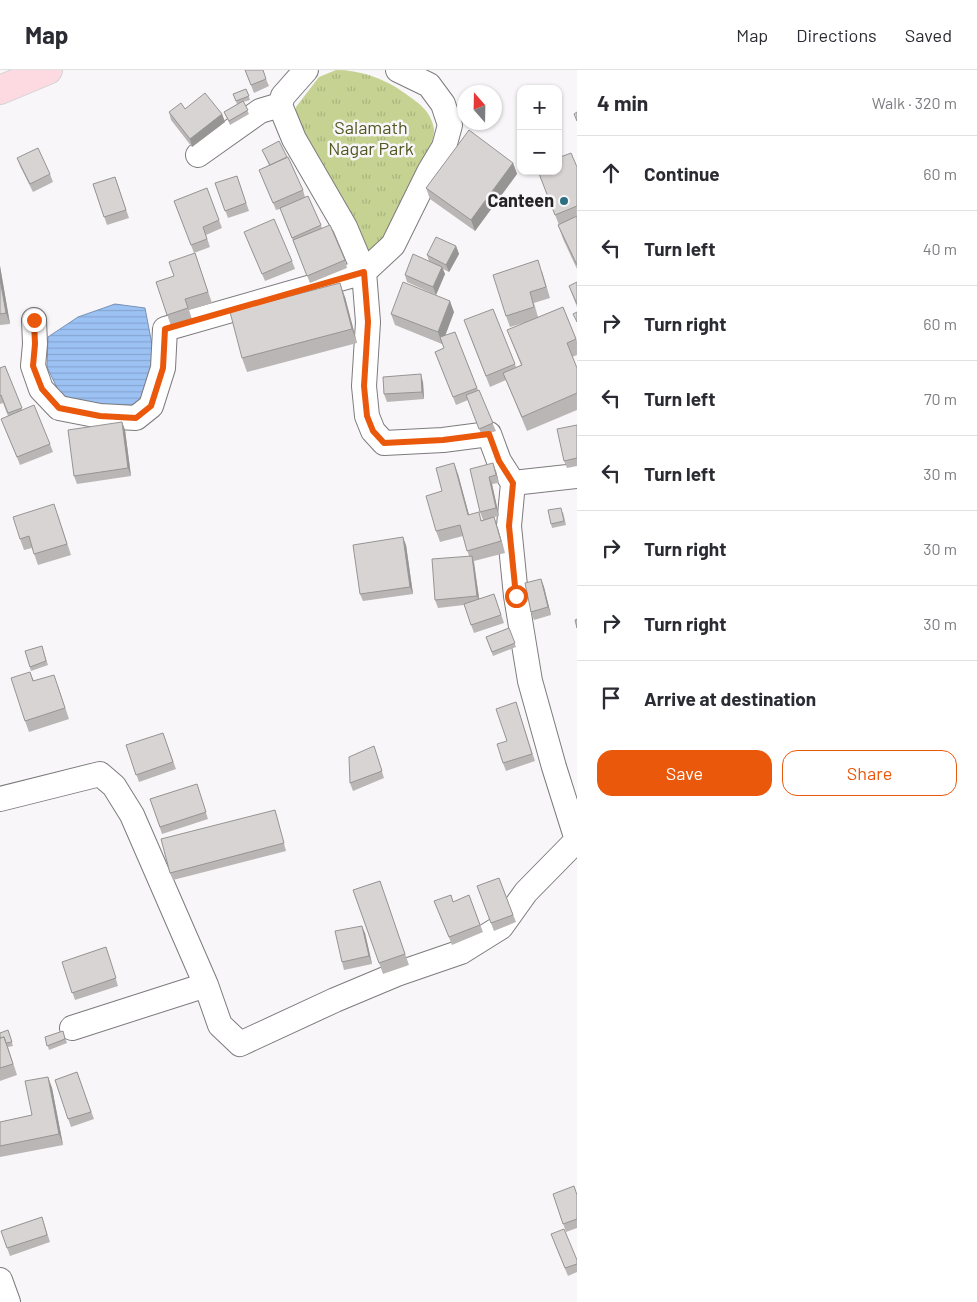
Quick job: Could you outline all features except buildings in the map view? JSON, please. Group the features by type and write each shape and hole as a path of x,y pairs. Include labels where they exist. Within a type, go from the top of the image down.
{"main road":[{"path":"0,90 48,70"}],"street":[{"path":"0,799 100,774 114,786 132,815 206,985 220,1025 240,1044 335,1000 397,974 462,952 501,927 526,892 577,840 530,681 516,596 509,526 513,483 499,461 489,434 443,440 384,443 373,431 367,416 364,386 368,322 364,272 345,227 294,139 280,105 283,96 306,70"},
{"path":"34,320 35,344 33,366 42,389 59,408 100,416 136,418 151,406 163,368 165,329 364,272 394,245 429,172 444,147 450,125 443,104 429,85 398,70"},
{"path":"198,155 260,111 280,105"},
{"path":"513,483 577,476"},
{"path":"72,1028 206,985"},
{"path":"0,1280 8,1302"}],"green space":[{"name":"Salamath Nagar Park","path":"336,70 354,71 396,87 423,107 430,117 434,129 427,155 418,174 371,259 295,119 296,107 319,77"}],"water":[{"path":"115,304 145,308 153,350 150,384 138,405 117,408 98,407 60,394 47,367 48,337 78,317"}],"place":[{"name":"Canteen","path":"564,201"}],"route":[{"path":"34,320 35,344 33,366 42,389 59,408 100,416 136,418 151,406 163,368 165,329 364,272 368,322 364,386 367,416 373,431 384,443 443,440 489,434 499,461 513,483 509,526 516,596"}]}
